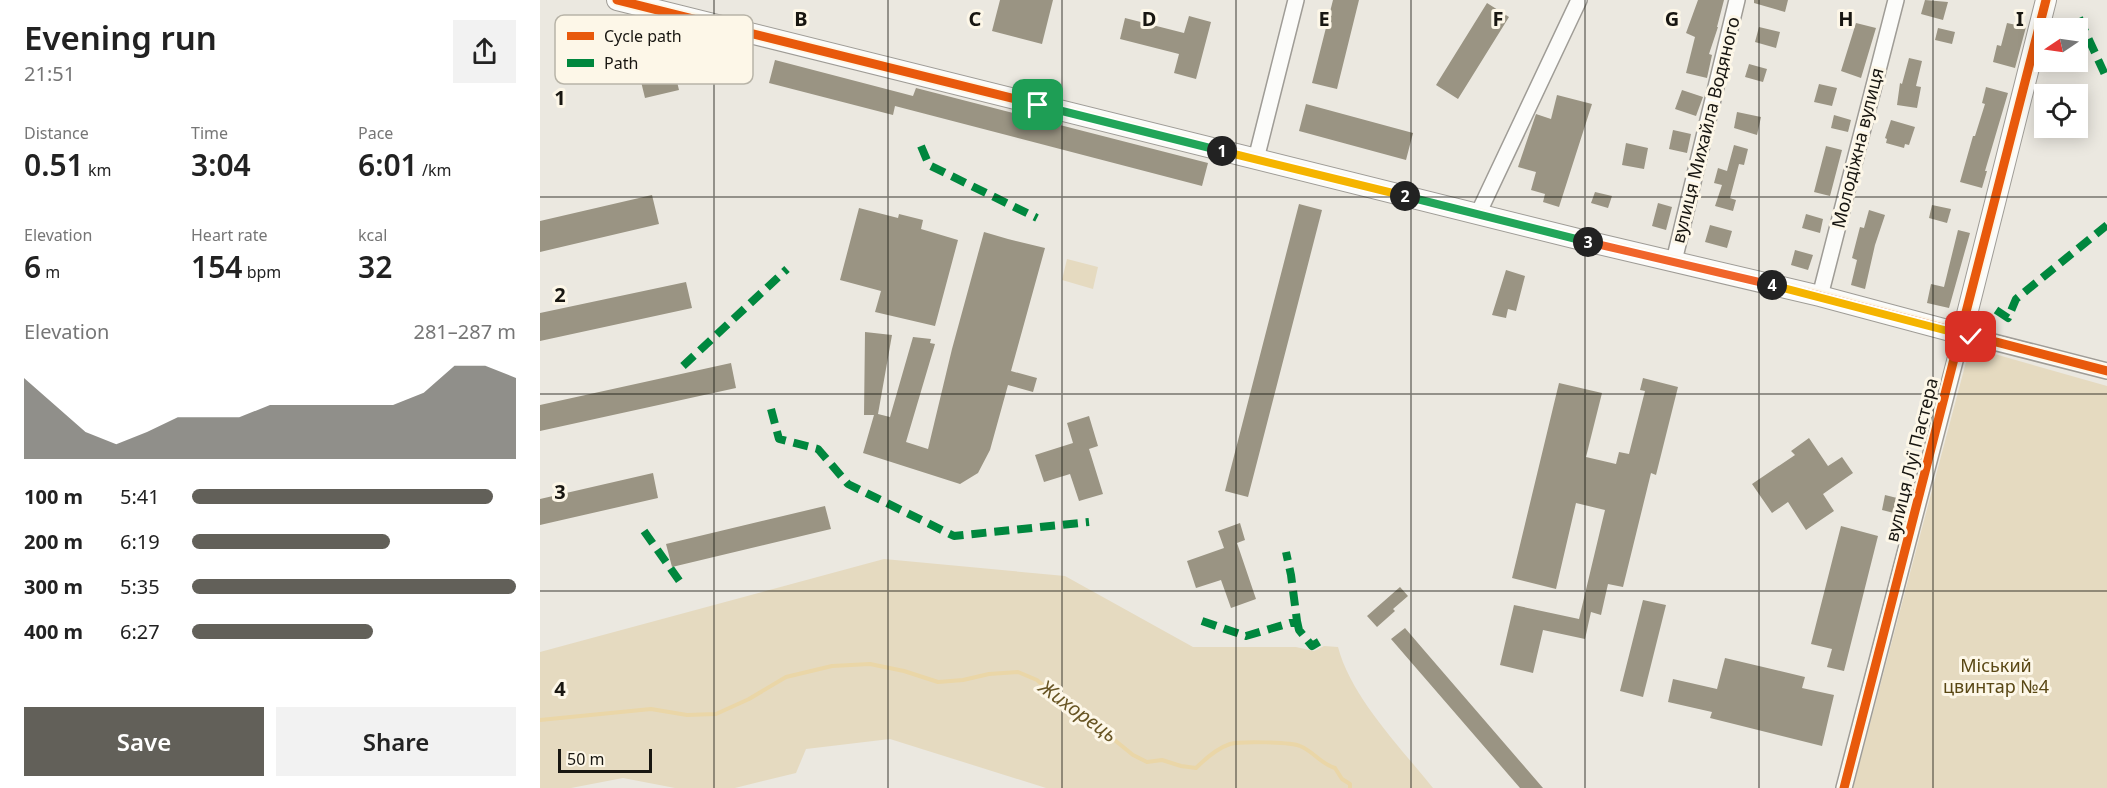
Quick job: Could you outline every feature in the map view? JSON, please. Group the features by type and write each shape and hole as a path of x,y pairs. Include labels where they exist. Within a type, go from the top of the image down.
{"street":[{"path":"617,0 677,15"},
{"path":"1256,159 1296,0"},
{"path":"1478,214 1579,0"},
{"name":"вулиця Михайла Водяного","path":"1674,261 1737,0"},
{"name":"Молодіжна вулиця","path":"1820,296 1896,0"},
{"name":"вулиця Луї Пастера","path":"1844,788 2046,0"},
{"path":"753,34 1478,214 1820,296 2107,371"}],"green space":[{"path":"1067,259 1098,267 1093,289 1062,280"},
{"name":"Міський цвинтар №4","path":"1970,347 2107,386 2107,788 1853,788"},
{"path":"884,559 1065,576 1193,647 1296,647 1314,651 1324,646 1338,647 1345,666 1365,703 1433,788 1046,788 890,739 806,749 796,773 735,788 675,788 623,778 571,788 540,788 540,652"}],"building":[{"path":"1000,0 1053,0 1042,44 992,31"},
{"path":"1333,0 1359,0 1337,89 1312,83"},
{"path":"1698,0 1724,0 1709,54 1712,55 1707,78 1686,73 1695,37 1686,33"},
{"path":"1754,0 1788,0 1785,12 1754,3"},
{"path":"1925,0 1948,2 1943,20 1921,14"},
{"path":"1487,3 1509,17 1458,99 1436,85"},
{"path":"1189,16 1211,22 1196,79 1174,73 1179,54 1120,39 1125,18 1184,33"},
{"path":"1856,23 1876,28 1861,78 1841,71"},
{"path":"2007,23 2026,27 2015,68 1993,62 1997,45 2001,46"},
{"path":"1759,27 1780,32 1776,48 1755,42"},
{"path":"1938,28 1955,32 1952,44 1935,40"},
{"path":"1909,58 1922,61 1916,86 1921,87 1917,108 1897,105 1900,83 1902,84"},
{"path":"775,60 913,96 916,88 1208,163 1202,186 895,106 893,115 769,83"},
{"path":"1749,64 1767,69 1763,82 1745,77"},
{"path":"642,84 678,84 679,90 645,98"},
{"path":"1819,84 1837,88 1832,106 1814,102"},
{"path":"1986,87 2008,93 1982,188 1960,182 1985,104 1982,103"},
{"path":"1682,90 1703,97 1696,116 1675,109"},
{"path":"1557,95 1592,104 1559,207 1543,202 1545,194 1531,190 1536,172 1518,167 1536,114 1551,119"},
{"path":"1306,104 1413,133 1406,160 1299,131"},
{"path":"1737,112 1761,117 1757,135 1734,128"},
{"path":"1834,115 1851,120 1848,132 1831,128"},
{"path":"1891,120 1915,127 1909,145 1905,144 1904,148 1886,143 1885,138"},
{"path":"1673,130 1691,134 1687,153 1669,149"},
{"path":"1626,143 1648,148 1644,169 1622,165"},
{"path":"1734,145 1748,149 1744,165 1739,164 1730,198 1736,200 1733,211 1715,206 1722,185 1714,183 1718,168 1727,171"},
{"path":"1826,146 1842,150 1830,196 1814,192"},
{"path":"1595,192 1612,196 1608,208 1591,203"},
{"path":"652,195 659,224 540,252 540,221"},
{"path":"1658,203 1672,207 1666,230 1652,226"},
{"path":"1299,204 1322,210 1248,497 1225,491"},
{"path":"1932,205 1951,209 1947,223 1929,218"},
{"path":"859,208 898,218 899,214 923,220 921,229 958,240 935,326 875,312 881,291 840,280"},
{"path":"1869,210 1885,215 1875,245 1865,289 1851,285 1857,260 1852,258 1860,227 1864,228"},
{"path":"1806,214 1823,219 1820,233 1802,228"},
{"path":"1710,225 1732,231 1727,248 1705,242"},
{"path":"1958,230 1970,233 1949,308 1927,303 1931,284 1944,287"},
{"path":"984,232 1045,248 1011,371 1037,378 1033,392 1008,385 990,450 978,473 960,484 863,453 874,415 864,415 865,332 892,335 878,414 890,417 913,337 931,339 930,343 935,344 906,442 928,449"},
{"path":"1795,250 1813,255 1808,270 1791,265"},
{"path":"1506,270 1525,276 1516,311 1508,309 1506,318 1492,315"},
{"path":"686,282 692,308 540,341 540,313"},
{"path":"731,363 736,388 540,431 540,405"},
{"path":"1643,378 1678,387 1656,475 1651,473 1623,587 1608,584 1601,615 1591,612 1585,639 1543,630 1533,673 1500,665 1514,605 1579,619 1605,510 1576,503 1556,589 1512,578 1559,383 1602,393 1586,457 1616,464 1619,452 1629,454 1645,391 1640,390"},
{"path":"1089,416 1098,446 1089,449 1103,494 1079,501 1070,474 1044,482 1035,455 1073,443 1067,423"},
{"path":"1809,438 1828,466 1842,457 1853,473 1823,494 1834,511 1806,530 1788,502 1772,513 1752,484 1795,455 1791,451"},
{"path":"653,473 658,498 540,525 540,499"},
{"path":"1885,495 1897,498 1894,513 1882,510"},
{"path":"825,506 831,529 672,567 666,544"},
{"path":"1240,523 1245,540 1237,543 1256,599 1231,608 1221,580 1196,588 1187,561 1224,548 1218,531"},
{"path":"1841,526 1878,536 1844,671 1827,667 1832,649 1811,644"},
{"path":"1400,587 1408,596 1377,627 1367,616"},
{"path":"1643,600 1666,605 1643,697 1620,691"},
{"path":"1405,628 1543,788 1520,788 1391,639"},
{"path":"1725,658 1805,677 1802,688 1834,695 1822,746 1710,718 1712,712 1668,702 1673,679 1717,689"}],"waterway":[{"name":"Жихорець","path":"540,720 651,709 687,715 716,714 749,699 786,677 832,666 870,664 904,671 938,682 1018,672 1037,680 1076,715 1096,725 1133,755 1147,762 1162,760 1196,768 1212,754 1230,744 1254,742 1295,745 1305,748 1325,764 1335,768 1342,779 1350,784 1350,788"}],"marked path":[{"path":"2088,38 2107,79"},
{"path":"921,146 929,165 1037,218"},
{"path":"1996,310 2008,318 2016,299 2107,225"},
{"path":"683,366 787,269"},
{"path":"771,409 779,439 818,449 848,484 954,536 1089,522"},
{"path":"644,531 683,586"},
{"path":"1202,621 1246,636 1297,621 1286,552"},
{"path":"1297,621 1299,630 1312,646 1322,640"}],"cycle path":[{"path":"617,0 677,15"},
{"path":"1844,788 2046,0"},
{"path":"753,34 1586,241 1820,296 2107,371"}],"route":[{"path":"1038,105 1586,241 1820,296 1971,337"}]}
